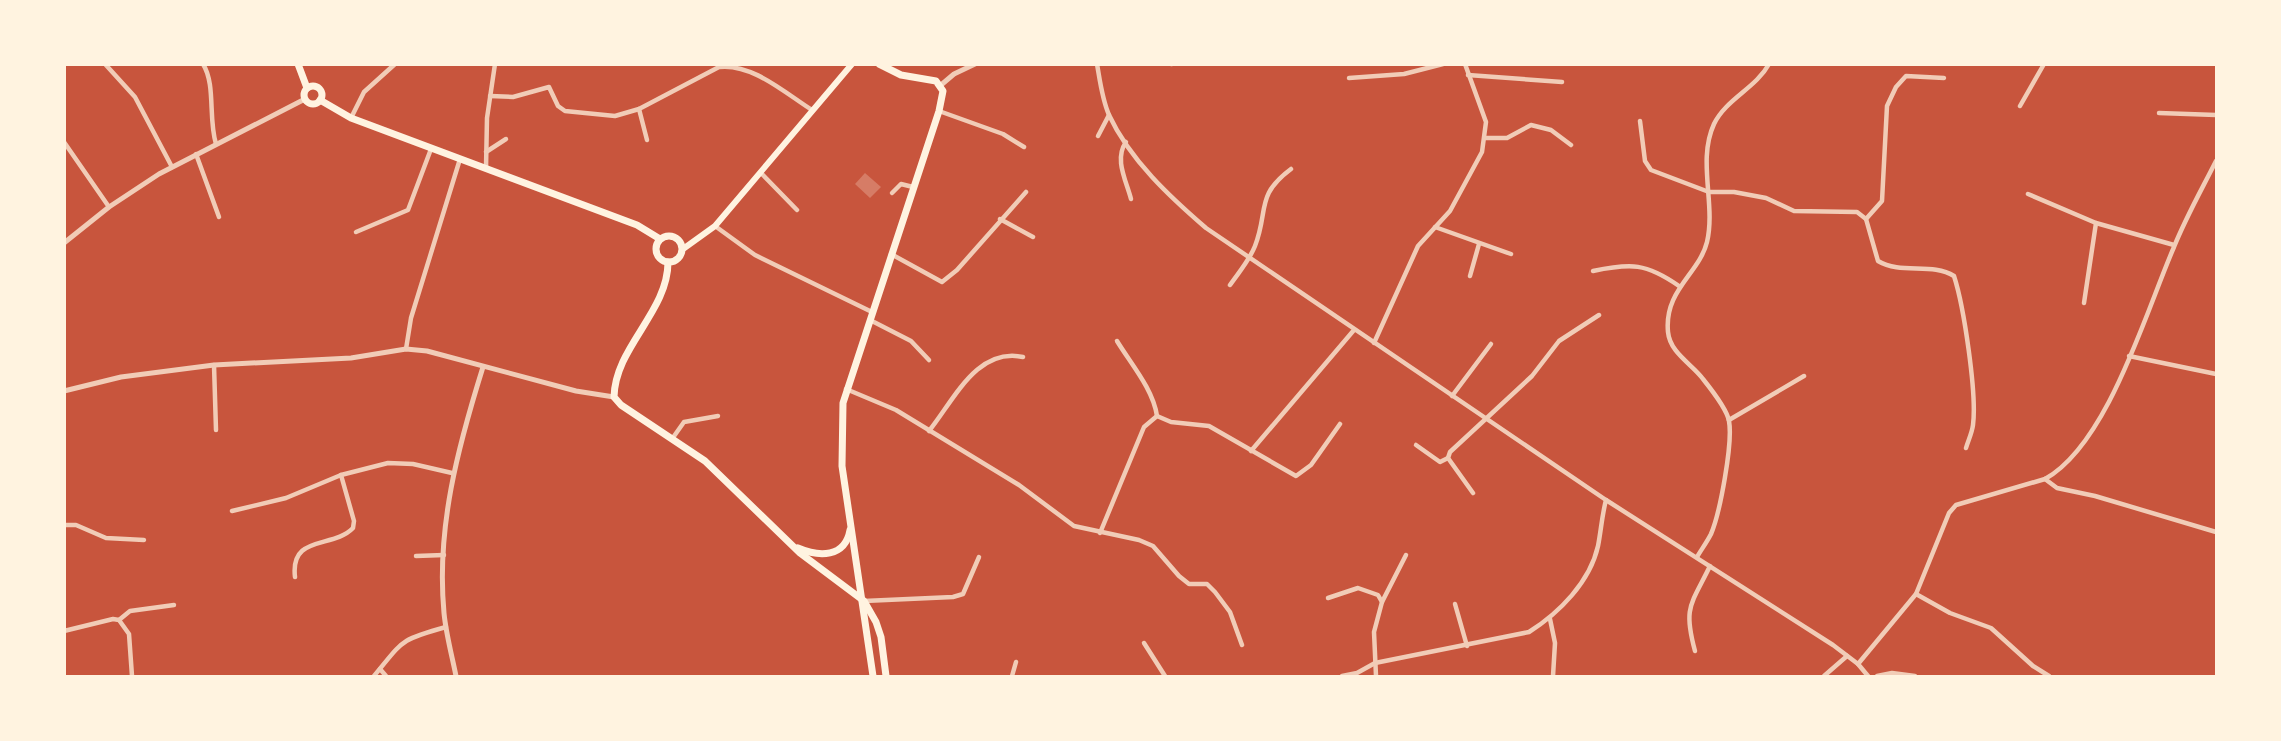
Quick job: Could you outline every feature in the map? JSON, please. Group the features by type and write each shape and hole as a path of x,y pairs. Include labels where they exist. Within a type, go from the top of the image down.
{"main road":[{"path":"298,64 307,88 305,99 313,104 320,100"},
{"path":"682,249 715,226 852,64"},
{"path":"873,676 864,623 864,601 842,466 841,422 846,389 939,111 943,91 941,85 936,81 891,71 879,64"},
{"path":"307,88 315,86 320,89 320,100"},
{"path":"320,100 351,118 637,225 660,239 672,236 680,241 682,249 680,257 668,262 661,260 657,254 660,239"},
{"path":"668,262 665,286 619,372 614,397 621,405 720,474 789,543 864,601 876,622 881,637 886,676"},
{"path":"789,543 814,554 831,554 845,545 851,525"}],"street":[{"path":"105,64 135,97 172,167"},
{"path":"203,64 209,74 210,120 216,144"},
{"path":"351,118 364,92 389,72 395,64"},
{"path":"486,168 490,96 495,64"},
{"path":"941,85 964,66 975,64"},
{"path":"1097,64 1109,115 1126,142 1175,201 1206,228 1606,500 1847,656 1868,676"},
{"path":"1349,78 1404,74 1443,64"},
{"path":"1374,343 1414,254 1450,211 1464,189 1482,152 1486,122 1483,108 1465,64"},
{"path":"2020,106 2044,64"},
{"path":"490,96 513,97 549,87 558,106 565,111 615,116 639,109 719,67 734,65 747,70 812,111"},
{"path":"1697,557 1711,533 1721,492 1729,443 1730,420 1702,377 1676,351 1668,333 1671,308 1679,286 1696,264 1706,245 1710,224 1707,158 1713,126 1727,105 1769,65"},
{"path":"1468,75 1562,82"},
{"path":"1866,219 1882,201 1887,106 1896,87 1906,76 1944,78"},
{"path":"64,243 110,207 172,167 305,99"},
{"path":"639,109 647,140"},
{"path":"939,111 1003,134 1024,147"},
{"path":"2159,113 2217,115"},
{"path":"1098,136 1109,115"},
{"path":"1640,121 1645,161 1651,170 1709,192 1734,192 1766,198 1794,211 1857,212 1866,219 1878,261 1884,265 1946,271 1954,276 1966,337 1971,394 1973,425 1966,448"},
{"path":"1485,138 1508,138 1531,125 1551,130 1571,145"},
{"path":"486,152 506,139"},
{"path":"64,142 110,207"},
{"path":"1126,142 1119,152 1131,199"},
{"path":"356,231 408,210 431,149"},
{"path":"196,154 219,217"},
{"path":"406,349 411,318 460,159"},
{"path":"1858,664 1916,594 1949,513 1956,505 2045,479 2056,473 2085,440 2103,412 2130,356 2174,245 2217,160"},
{"path":"1230,285 1250,258 1256,243 1266,198 1273,183 1291,169"},
{"path":"760,173 797,210"},
{"path":"892,193 900,184 913,187"},
{"path":"891,254 942,282 957,270 1026,192"},
{"path":"2028,194 2096,223 2174,245"},
{"path":"1000,219 1033,237"},
{"path":"2084,303 2096,223"},
{"path":"715,226 755,255 871,316 910,341 929,360"},
{"path":"1435,227 1511,254"},
{"path":"1470,276 1479,244"},
{"path":"1593,271 1624,264 1646,267 1679,286"},
{"path":"1416,445 1440,462 1448,458 1450,452 1484,418 1532,376 1559,341 1599,315"},
{"path":"1251,452 1354,330"},
{"path":"1117,341 1155,404 1157,416"},
{"path":"1452,396 1491,344"},
{"path":"64,391 121,377 214,365 351,358 406,349 427,351 582,393 614,397"},
{"path":"929,431 971,375 989,359 1010,354 1023,357"},
{"path":"2130,356 2217,374"},
{"path":"214,365 216,430"},
{"path":"456,676 446,627 444,555 452,473 483,368"},
{"path":"1730,420 1804,376"},
{"path":"846,389 896,410 1019,485 1074,526 1139,540 1153,546 1189,584 1207,584 1230,612 1242,645"},
{"path":"672,439 684,422 718,416"},
{"path":"1157,416 1171,422 1209,426 1296,476 1311,465 1341,424"},
{"path":"1100,533 1144,427 1157,416"},
{"path":"1448,458 1473,492"},
{"path":"232,511 286,498 341,475 399,463 452,473"},
{"path":"295,577 293,563 301,551 353,528 354,521 341,475"},
{"path":"2045,479 2057,488 2095,496 2217,532"},
{"path":"1342,676 1357,673 1376,663 1529,632 1550,619 1591,568 1598,547 1606,500"},
{"path":"64,525 76,525 106,538 144,540"},
{"path":"416,556 444,555"},
{"path":"1376,676 1374,632 1382,602 1406,555"},
{"path":"864,601 953,597 963,594 979,557"},
{"path":"1695,651 1689,627 1688,610 1710,566"},
{"path":"1328,598 1358,588 1378,595 1382,602"},
{"path":"1916,594 1950,613 1991,628 2033,666 2049,676"},
{"path":"1455,604 1467,646"},
{"path":"119,620 130,611 174,605"},
{"path":"64,631 113,619 119,620 129,634 132,676"},
{"path":"1550,619 1555,643 1553,676"},
{"path":"374,676 393,652 410,637 446,627"},
{"path":"1144,644 1165,676"},
{"path":"1824,676 1847,656"},
{"path":"1012,676 1016,662"},
{"path":"380,669 386,676"},
{"path":"1877,676 1892,673 1915,676"}],"building":[{"path":"865,173 881,187 870,198 855,184"}]}
